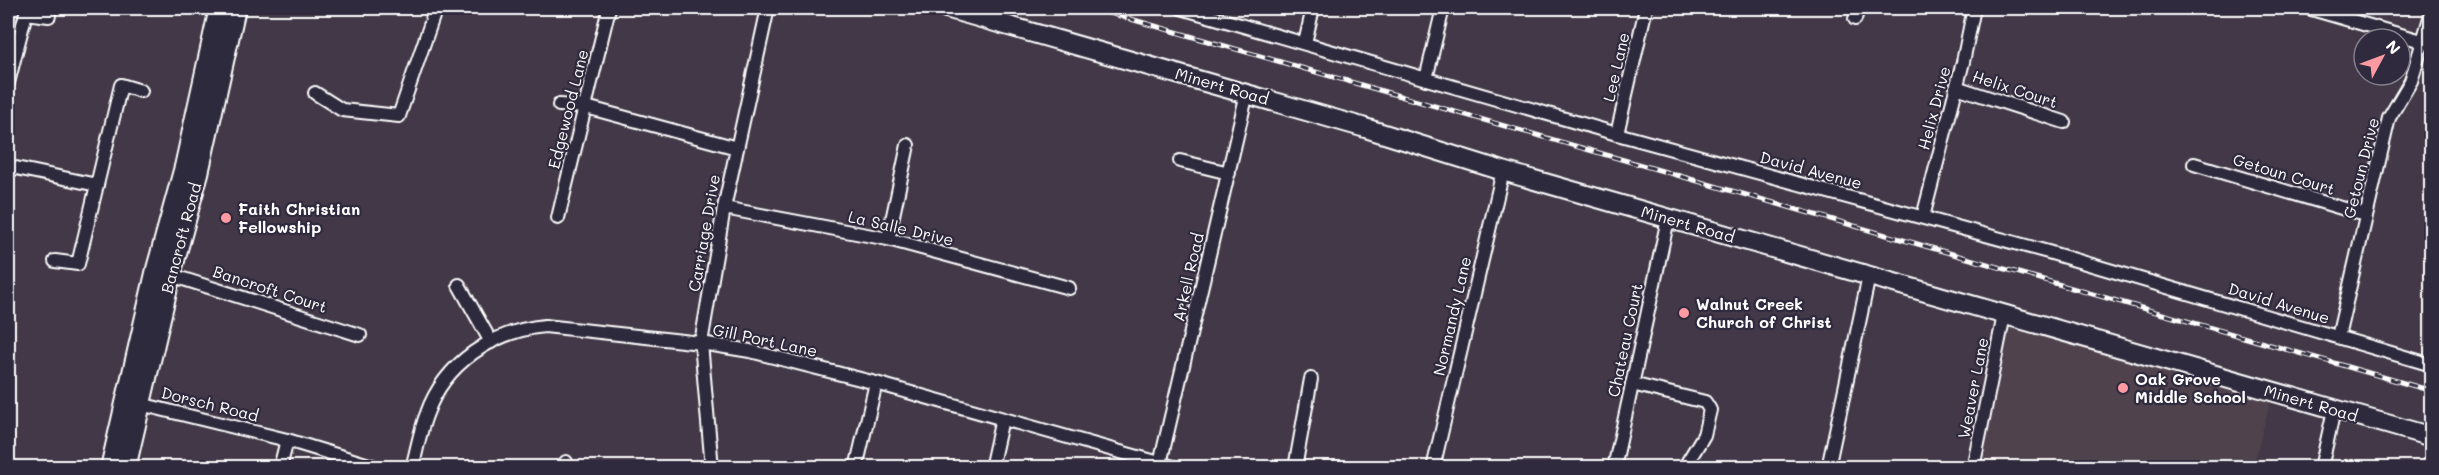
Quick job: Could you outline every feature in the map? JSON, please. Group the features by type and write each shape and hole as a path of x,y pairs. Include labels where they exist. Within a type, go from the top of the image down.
{"street":[{"name":"Bancroft Road","path":"126,468 134,402 156,269 184,167 219,8"},
{"name":"Bancroft Road","path":"110,468 134,402 199,173 236,8"},
{"path":"315,93 342,110 399,116 436,8"},
{"name":"Edgewood Lane","path":"558,218 609,8"},
{"name":"Carriage Drive","path":"712,468 701,343 724,208 768,8"},
{"name":"Minert Road","path":"946,8 1247,93 1668,219 2432,437"},
{"name":"David Avenue","path":"1186,8 1617,134 1923,217 2432,365"},
{"path":"1305,43 1313,8"},
{"path":"1426,79 1443,8"},
{"name":"Lee Lane","path":"1617,134 1646,8"},
{"name":"Helix Drive","path":"1923,217 1974,8"},
{"path":"2308,8 2427,43"},
{"name":"Getoun Drive","path":"2338,337 2389,118 2411,81 2427,43 2432,11"},
{"path":"8,83 26,13 49,16"},
{"path":"55,261 78,264 121,85 141,91"},
{"name":"Helix Court","path":"1956,87 2064,122"},
{"name":"Arkell Road","path":"1160,465 1247,93"},
{"path":"559,105 586,107 737,148"},
{"path":"888,239 908,145"},
{"path":"1180,161 1229,173"},
{"name":"Getoun Court","path":"2194,164 2365,215"},
{"path":"8,171 16,168 97,185"},
{"name":"Normandy Lane","path":"1433,468 1503,171"},
{"name":"La Salle Drive","path":"724,208 888,239 1069,288"},
{"name":"Chateau Court","path":"1614,468 1668,219"},
{"name":"Bancroft Court","path":"171,274 360,335"},
{"path":"1828,468 1869,276"},
{"path":"459,285 491,342"},
{"name":"Weaver Lane","path":"1973,468 2004,315"},
{"name":"Gill Port Lane","path":"412,468 426,413 436,393 463,360 491,342 525,328 545,326 701,343 750,351 876,383 1176,468"},
{"path":"1295,468 1311,379"},
{"path":"856,468 876,383"},
{"path":"1632,384 1706,402 1710,410 1704,435 1684,468"},
{"name":"Dorsch Road","path":"134,402 286,440 379,468"},
{"path":"2321,468 2334,410"},
{"path":"991,468 1002,419"},
{"path":"280,468 286,440"}],"shaded area":[{"name":"Oak Grove Middle School","path":"2004,315 2273,392 2253,467 1973,468"}],"railway":[{"path":"1092,8 2432,391"}],"place":[{"name":"Faith Christian Fellowship","path":"226,218"},
{"name":"Walnut Creek Church of Christ","path":"1684,313"},
{"name":"Oak Grove Middle School","path":"2123,388"}]}
